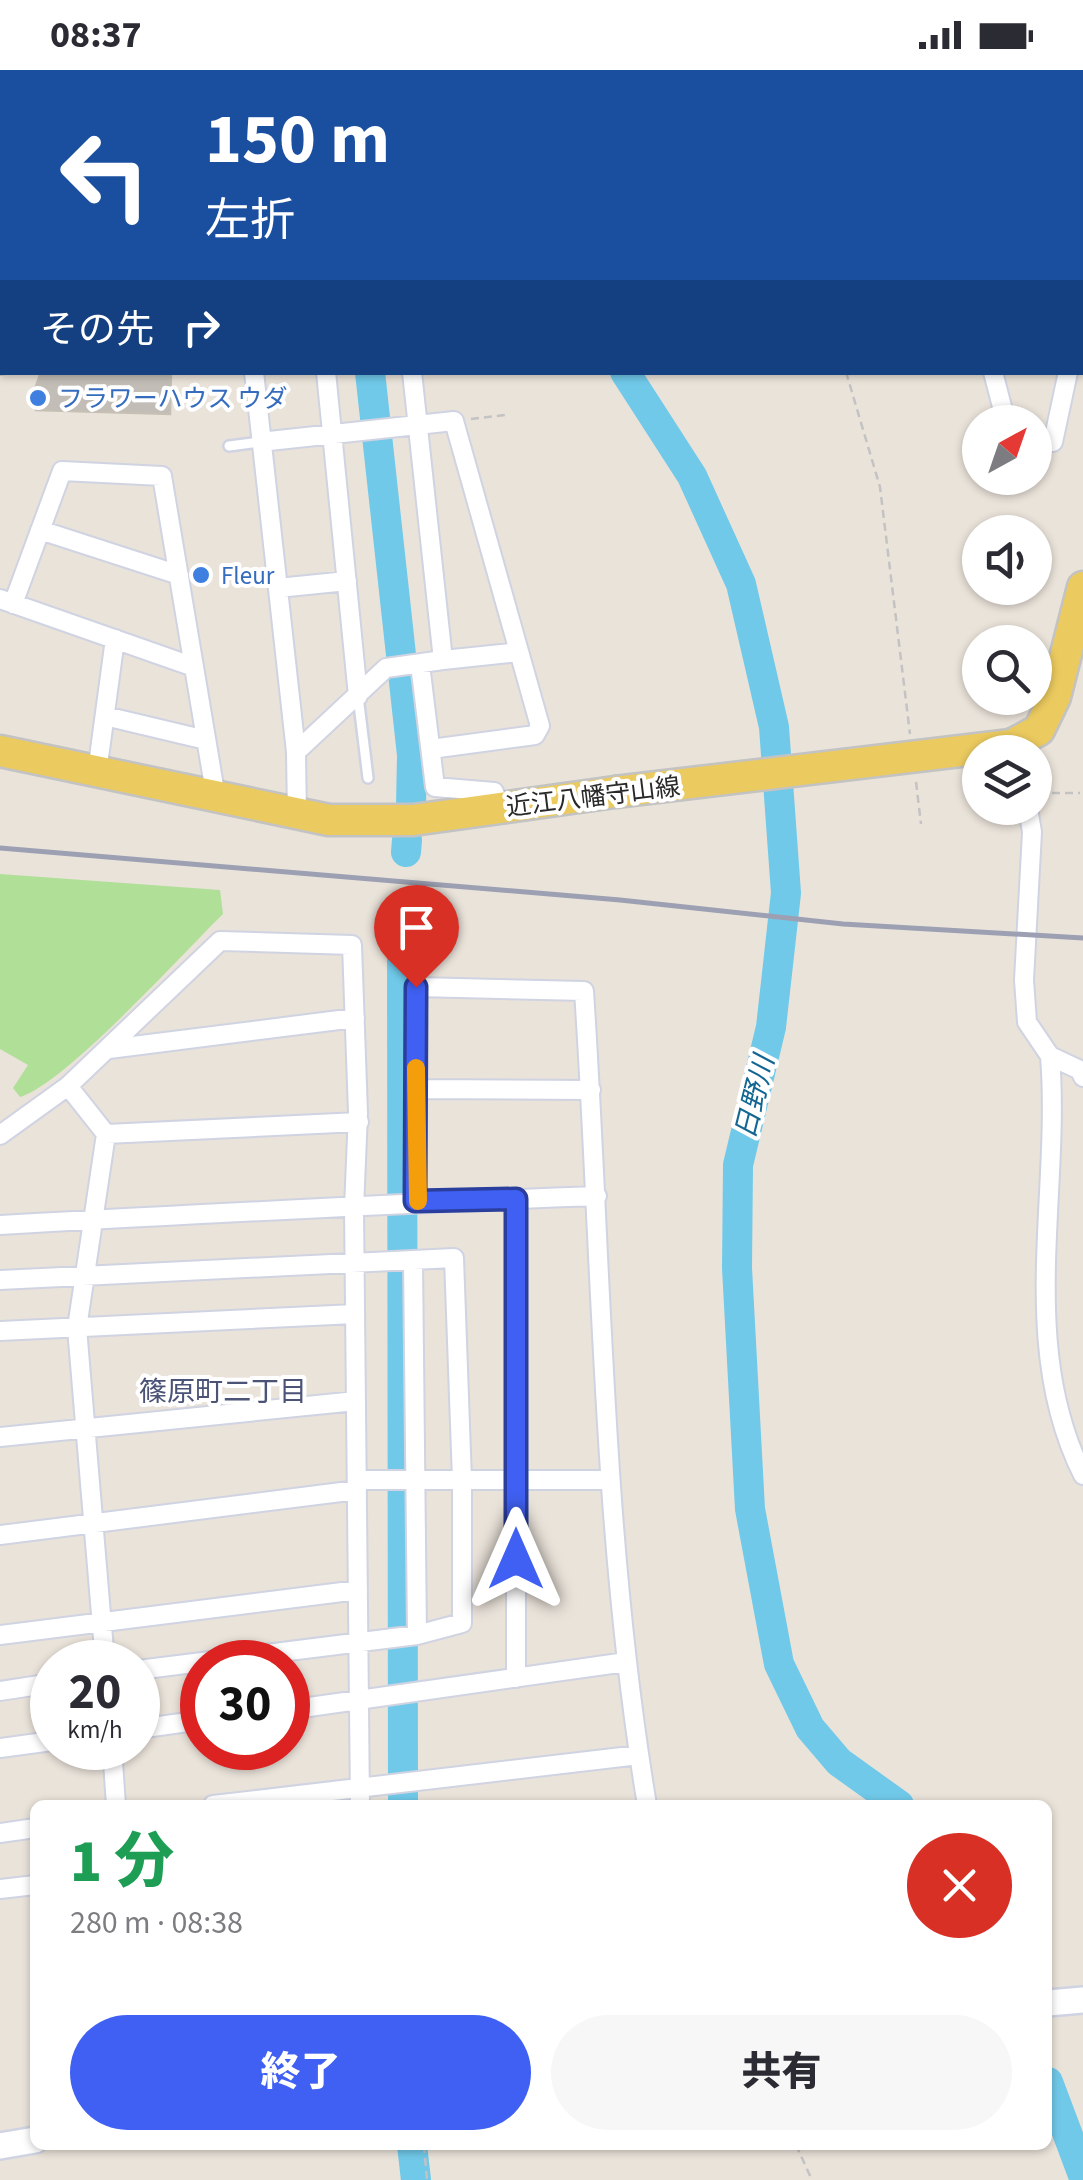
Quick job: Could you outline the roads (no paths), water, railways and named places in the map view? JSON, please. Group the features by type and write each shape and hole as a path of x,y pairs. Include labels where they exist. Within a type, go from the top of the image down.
{"main road":[{"name":"近江八幡守山線","path":"1030,735 1055,696 1083,587"},
{"name":"近江八幡守山線","path":"0,752 296,816 413,820 962,752"}],"street":[{"path":"0,100 0,110"},
{"path":"254,375 296,752 296,816"},
{"path":"326,375 358,696"},
{"path":"412,375 443,660"},
{"path":"995,375 1002,405"},
{"path":"1052,442 1067,375"},
{"path":"260,442 454,422 540,726 535,735 431,749"},
{"path":"194,668 7,601 62,472 162,476 216,798"},
{"path":"40,530 179,575"},
{"path":"278,588 347,581"},
{"path":"97,772 115,640"},
{"path":"296,752 391,667 518,652"},
{"path":"416,665 435,787 494,792 501,808"},
{"path":"104,716 206,740"},
{"path":"1032,825 1024,980 1027,1022 1050,1056 1054,1101 1044,1332 1061,1414 1083,1474"},
{"path":"0,1134 68,1086 220,941 352,945 358,1122 354,1208 360,1796"},
{"path":"406,1202 416,1089 416,987 584,991 610,1480 626,1662 646,1800"},
{"path":"109,1049 355,1018"},
{"path":"1050,1056 1080,1070 1083,1077"},
{"path":"68,1086 106,1134 77,1328 102,1640"},
{"path":"416,1089 591,1090"},
{"path":"106,1134 358,1122"},
{"path":"0,1225 354,1208 406,1202 597,1196"},
{"path":"516,1199 516,1678"},
{"path":"0,1280 454,1258 462,1480 462,1623 406,1635 160,1667"},
{"path":"405,1260 406,1635"},
{"path":"0,1331 355,1314"},
{"path":"0,1436 86,1431 356,1401"},
{"path":"0,1535 93,1526 406,1480 610,1480"},
{"path":"0,1634 358,1590"},
{"path":"310,1707 626,1662"},
{"path":"0,1691 30,1686"},
{"path":"0,1748 30,1743"},
{"path":"295,1800 360,1796 401,1784 639,1754"},
{"path":"114,1770 116,1800"},
{"path":"0,1833 30,1829"},
{"path":"0,1889 30,1886"},
{"path":"1052,2003 1083,2000"},
{"path":"0,2146 30,2141"}],"lane":[{"path":"229,446 260,442"},
{"path":"358,696 368,778"}],"waterway":[{"path":"370,375 412,755 411,807"},
{"name":"日野川","path":"627,375 692,476 741,584 774,727 786,893 771,1027 738,1165 737,1268 750,1509 779,1664 810,1728 839,1762 892,1800"},
{"path":"406,852 407,840"},
{"path":"402,912 403,1800"},
{"name":"日野川","path":"1052,2093 1083,2175"},
{"path":"413,2150 416,2180"}],"railway":[{"path":"0,848 620,900 843,924 1083,938"}],"place":[{"name":"フラワーハウス ウダ","path":"38,398"},
{"name":"Fleur","path":"201,575"}],"district":[{"name":"篠原町二丁目","path":"223,1391"}]}
